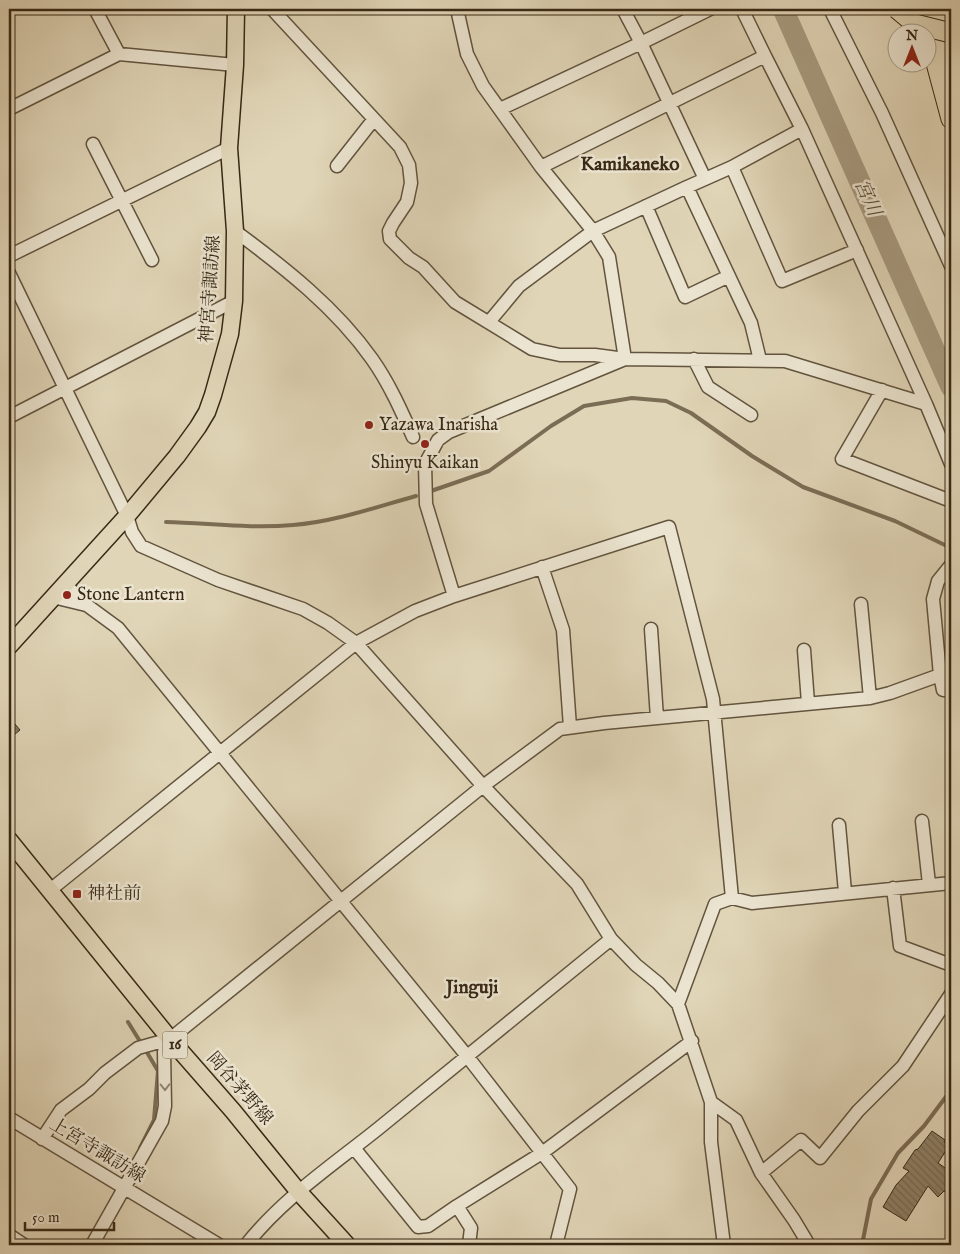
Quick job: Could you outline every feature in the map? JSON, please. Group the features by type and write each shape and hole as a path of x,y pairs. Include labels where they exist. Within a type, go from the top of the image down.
{"highway":[{"path":"896,9 951,23"},
{"path":"896,9 914,24 951,33"},
{"path":"927,9 929,37 951,119"},
{"path":"941,9 946,50 951,67"}],"main road":[{"name":"神宮寺諏訪線","path":"9,646 127,516 188,442 206,412 227,351 234,301 235,231 230,148 236,9"},
{"name":"岡谷茅野線","path":"9,840 170,1039 298,1191 347,1245"}],"street":[{"path":"95,9 119,54"},
{"path":"272,9 400,147 409,165 411,183 408,202 392,223 389,231 390,239 409,258 424,267 454,302 532,349 560,355 595,355 625,359 785,361 926,404"},
{"path":"457,9 467,54 483,86 541,168 593,231 609,257 625,359"},
{"path":"623,9 670,102 705,179"},
{"path":"500,109 710,9"},
{"path":"742,9 802,129 858,250 951,464"},
{"path":"830,9 882,114 951,266"},
{"path":"9,109 119,54 235,64"},
{"path":"541,168 764,56"},
{"path":"337,166 374,119"},
{"path":"489,322 519,286 593,231 732,167 802,129"},
{"path":"93,144 152,260"},
{"path":"9,256 230,148"},
{"path":"732,167 782,281 858,250"},
{"path":"688,187 751,323 760,360"},
{"path":"646,206 685,297 729,276"},
{"path":"235,231 325,304 351,332 372,359 391,390 413,437"},
{"path":"9,273 127,516 132,532 142,546 218,580 303,610 328,622 356,643 483,786 577,884 611,939 678,1004 711,1102 711,1142 724,1245"},
{"path":"9,418 234,301"},
{"path":"454,596 426,504 425,464 438,440 449,432 625,359"},
{"path":"694,359 708,387 751,416"},
{"path":"882,390 842,459 951,501"},
{"path":"49,891 356,643 416,612 454,596 669,527 716,713 732,898"},
{"path":"951,565 938,581 933,599 946,673 942,690 951,689"},
{"path":"542,568 563,630 570,727"},
{"path":"65,584 88,606 118,628 340,903 467,1056 570,1189 556,1245"},
{"path":"53,598 88,606"},
{"path":"861,604 870,698"},
{"path":"651,629 657,718"},
{"path":"804,650 808,703"},
{"path":"42,1139 61,1110 138,1048 170,1039 483,786 548,736 560,729 870,698 946,673"},
{"path":"922,821 929,884"},
{"path":"839,825 845,892"},
{"path":"678,1004 715,904 732,898 752,903 845,892 951,883"},
{"path":"893,888 900,946 951,965"},
{"path":"246,1245 298,1191 354,1148 611,939"},
{"path":"761,1173 801,1140 820,1158 858,1111 904,1066 951,994"},
{"path":"92,1245 126,1188 162,1121 165,1106 164,1052 170,1039"},
{"path":"354,1148 418,1227 428,1226 542,1153 692,1041"},
{"path":"711,1102 736,1120 761,1173 809,1245"},
{"name":"上宮寺諏訪線","path":"9,1118 219,1245"},
{"path":"457,1206 471,1228 469,1245"},
{"path":"9,1235 24,1245"}],"building":[{"path":"9,717 20,730 9,739"},
{"path":"932,1131 945,1140 944,1142 949,1146 938,1163 951,1172 951,1196 944,1191 938,1197 928,1186 906,1221 883,1207 896,1185 909,1171 903,1168 915,1150 918,1149"}],"waterway":[{"name":"宮川","path":"783,9 951,387"},
{"path":"431,491 489,471 551,426 584,406 632,398 666,401 691,413 752,456 803,487 895,521 951,548"},
{"path":"166,522 245,526 293,525 339,517 416,496"},
{"path":"128,1022 141,1043"},
{"path":"140,1148 154,1120 158,1071 145,1049"},
{"path":"862,1245 871,1199 898,1153 924,1126 951,1090"}],"place":[{"name":"Yazawa Inarisha","path":"369,425"},
{"name":"Shinyu Kaikan","path":"425,444"},
{"name":"Stone Lantern","path":"67,595"},
{"name":"神社前","path":"77,894"}],"district":[{"name":"Kamikaneko","path":"630,165"},
{"name":"Jinguji","path":"472,988"}]}
